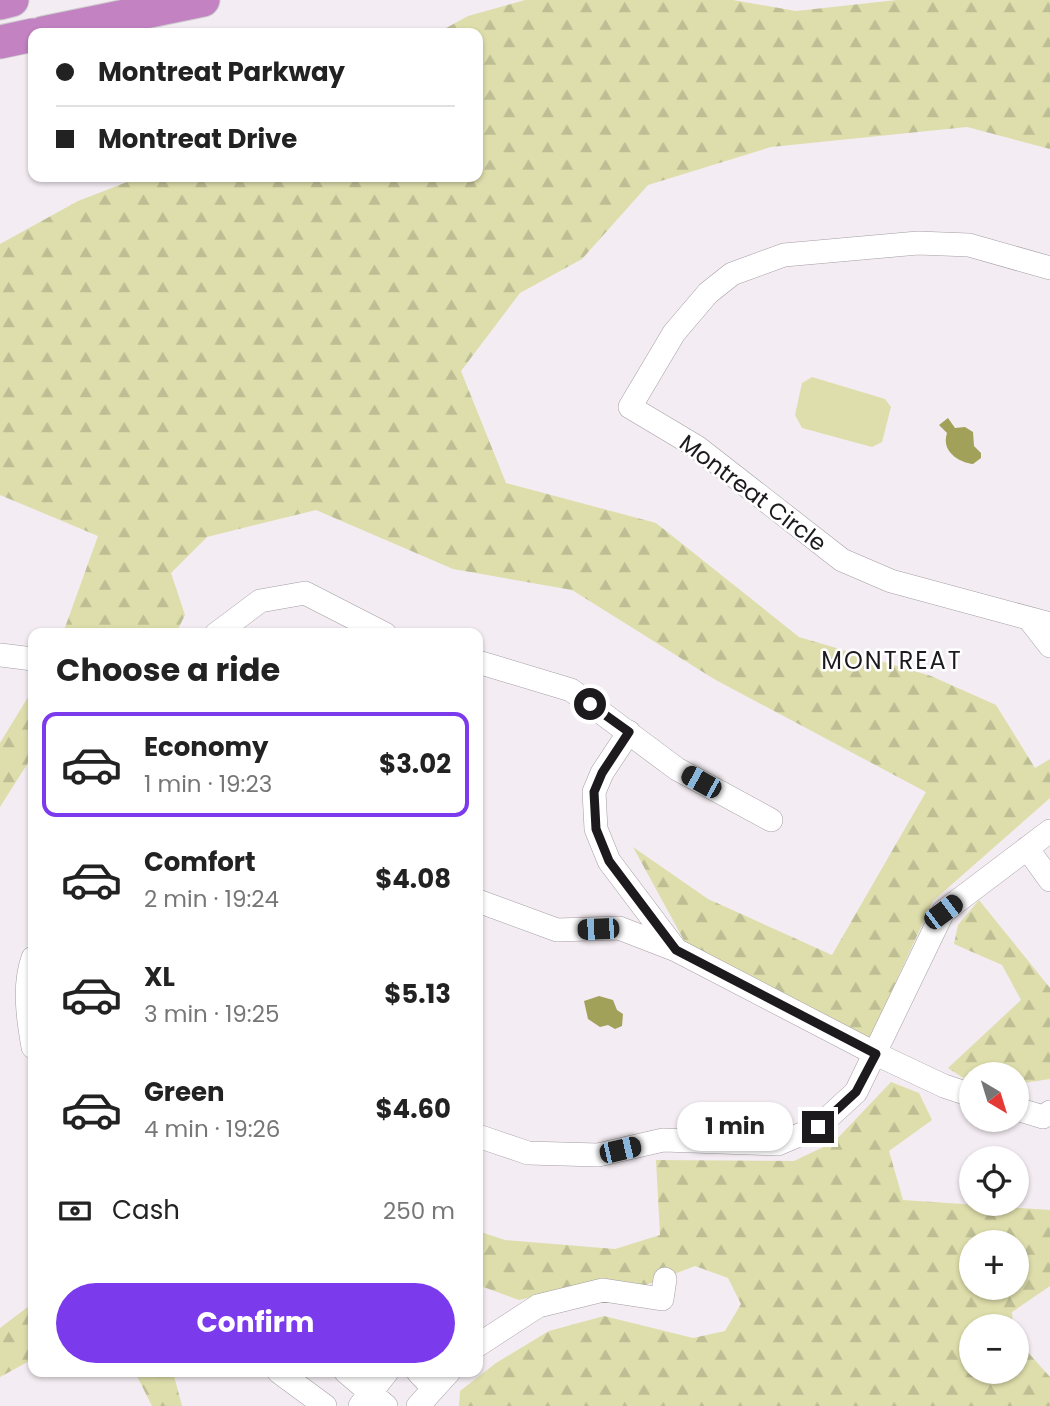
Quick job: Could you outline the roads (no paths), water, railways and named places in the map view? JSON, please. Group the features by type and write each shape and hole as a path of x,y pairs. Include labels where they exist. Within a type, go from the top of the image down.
{"highway":[{"path":"0,2 12,0"},
{"path":"67,28 202,0"},
{"path":"0,42 28,36"}],"street":[{"name":"Montreat Circle","path":"1050,268 969,245 956,244 918,243 784,255 732,274 708,293 674,333 629,407 698,447 842,560 891,581 1040,622 1050,646"},
{"path":"224,628 260,601 305,593 373,628"},
{"path":"0,655 28,658"},
{"path":"483,664 571,690 677,769 771,820"},
{"path":"629,732 602,773 594,792 596,829 609,861 676,950"},
{"path":"483,1138 528,1153 569,1156 598,1155 663,1140 778,1144 818,1127 856,1092 943,912 1050,831"},
{"path":"1027,848 1050,880"},
{"path":"483,903 557,930 619,928 676,950 876,1054 959,1090"},
{"path":"1029,1113 1043,1117 1050,1112"},
{"path":"483,1342 538,1306 603,1290 662,1299 665,1279"},
{"path":"286,1377 324,1406"},
{"path":"351,1377 373,1401 385,1377"},
{"path":"418,1406 434,1377"}],"district":[{"name":"MONTREAT","path":"892,660"}]}
